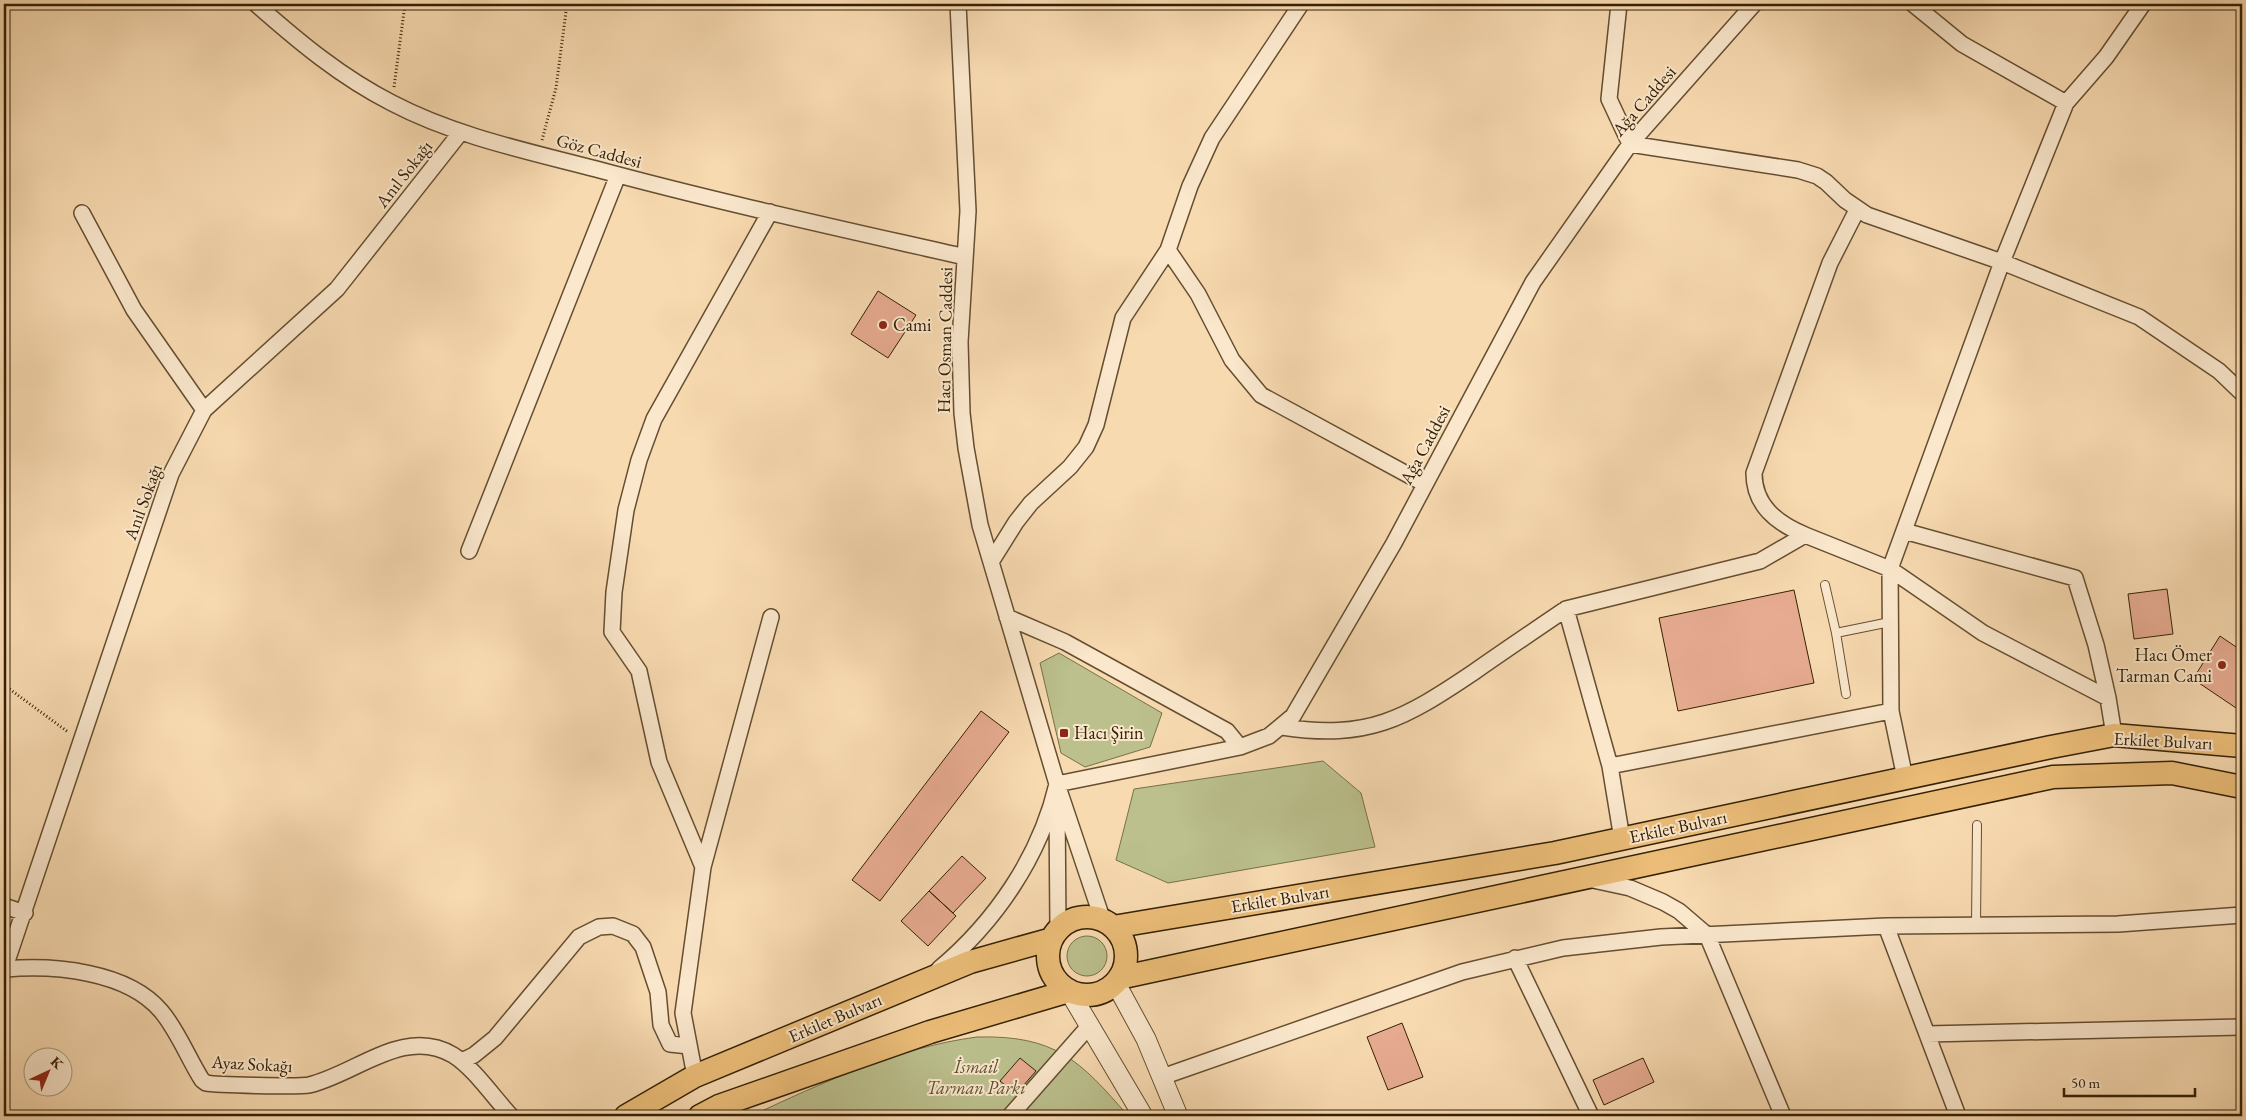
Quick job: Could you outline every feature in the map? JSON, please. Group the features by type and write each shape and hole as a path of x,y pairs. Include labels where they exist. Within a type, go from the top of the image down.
{"main road":[{"name":"Erkilet Bulvarı","path":"1108,924 1555,854 2114,735 2242,746"},
{"name":"Erkilet Bulvarı","path":"1117,980 2053,777 2172,773 2242,787"},
{"path":"700,1116 719,1106 930,1032 1069,991 1091,994 1102,992 1117,980 1126,957 1124,946 1108,924 1093,917 1071,920 1055,934 1048,955 1049,966 1053,976 1069,991"},
{"name":"Erkilet Bulvarı","path":"626,1116 695,1076 970,962 1055,934"}],"street":[{"name":"Göz Caddesi","path":"256,4 325,62 392,103 461,132 618,175 965,257"},
{"name":"Hacı Osman Caddesi","path":"958,4 968,211 960,342 962,413 972,487 991,562 1057,784"},
{"path":"991,562 1016,522 1031,503 1070,467 1086,447 1096,425 1123,318 1168,250 1190,186 1212,138 1302,4"},
{"path":"1619,4 1609,99 1630,144 1808,172 1826,182 1857,210 1877,219 2002,262 2139,316 2219,372 2242,393"},
{"name":"Ağa Caddesi","path":"1057,784 1240,747 1269,736 1282,727 1302,704 1425,484 1533,282 1630,144 1754,4"},
{"path":"1914,4 1962,44 2066,103"},
{"path":"1905,778 1891,711 1890,570 2002,262 2066,103 2106,57 2143,4"},
{"name":"Anıl Sokağı","path":"5,969 171,474 204,410 337,289 461,132"},
{"path":"469,551 618,175"},
{"path":"1857,210 1830,263 1754,473 1756,492 1763,507 1779,522 1805,535 1890,570 1983,633 2108,698"},
{"path":"703,867 659,762 639,671 612,632 614,592 626,510 639,460 651,428 666,396 770,212"},
{"path":"82,213 134,310 204,410"},
{"path":"1168,250 1198,294 1232,360 1262,395 1425,484"},
{"path":"1904,532 2075,578 2096,645 2114,735"},
{"path":"1282,727 1328,732 1352,730 1396,719 1437,698 1566,609 1760,560 1805,535"},
{"path":"1566,609 1610,766 1622,839"},
{"path":"695,1076 683,1013 703,867 771,617"},
{"path":"1007,617 1065,642 1227,731 1240,747"},
{"path":"1610,766 1891,711"},
{"path":"1057,784 1108,924"},
{"path":"1055,934 1057,784"},
{"path":"926,980 972,938 1011,889 1039,838 1051,811 1057,784"},
{"path":"1576,880 1612,883 1647,894 1679,911 1708,935 1783,1116"},
{"path":"4,906 24,913"},
{"path":"1162,1077 1462,972 1515,958 1595,943 1886,926 2118,924 2242,915"},
{"path":"462,1062 495,1038 579,938 599,927 613,926 626,929 644,947 658,992 661,1025 670,1044 689,1046"},
{"path":"1886,926 1958,1116"},
{"path":"1515,958 1591,1116"},
{"name":"Ayaz Sokağı","path":"5,969 29,967 75,971 132,989 160,1010 202,1080 212,1084 309,1085 408,1046 419,1046 442,1050 462,1062 511,1116"},
{"path":"1117,980 1146,1039 1178,1116"},
{"path":"1069,991 1143,1116"},
{"path":"1010,1116 1090,1025"},
{"path":"1927,1034 2242,1027"}],"lane":[{"path":"1825,585 1836,633 1846,694"},
{"path":"1836,633 1890,622"},
{"path":"1976,825 1976,925"}],"path":[{"path":"392,103 405,4"},
{"path":"538,154 556,88 567,4"},
{"path":"4,685 82,742"}],"green space":[{"path":"1059,653 1162,713 1150,747 1085,767 1061,753 1040,663"},
{"path":"1323,761 1361,793 1375,847 1168,883 1116,860 1134,789"},
{"path":"1083,936 1091,936 1098,939 1104,945 1107,956 1104,967 1098,973 1091,976 1083,976 1076,973 1070,967 1067,960 1067,952 1070,945 1076,939"},
{"name":"İsmail Tarman Parkı","path":"977,1037 1027,1041 1046,1046 1064,1055 1095,1080 1128,1116 751,1116 861,1068 919,1049"}],"building":[{"name":"Cami","path":"878,291 916,315 888,358 851,334"},
{"path":"2167,589 2173,634 2134,639 2128,594"},
{"path":"1794,590 1814,683 1678,711 1659,618"},
{"name":"Hacı Ömer Tarman Cami","path":"2220,636 2242,651 2242,712 2193,679"},
{"path":"981,711 1009,732 880,901 852,880"},
{"path":"962,856 986,878 953,913 929,891"},
{"path":"929,891 956,916 928,946 901,921"},
{"path":"1402,1023 1423,1077 1388,1090 1367,1037"},
{"path":"1020,1058 1036,1071 1016,1094 1000,1081"},
{"path":"1643,1058 1654,1082 1604,1105 1593,1080"}],"place":[{"name":"Cami","path":"883,325"},
{"name":"Hacı Ömer Tarman Cami","path":"2222,665"},
{"name":"Hacı Şirin","path":"1064,733"}]}
